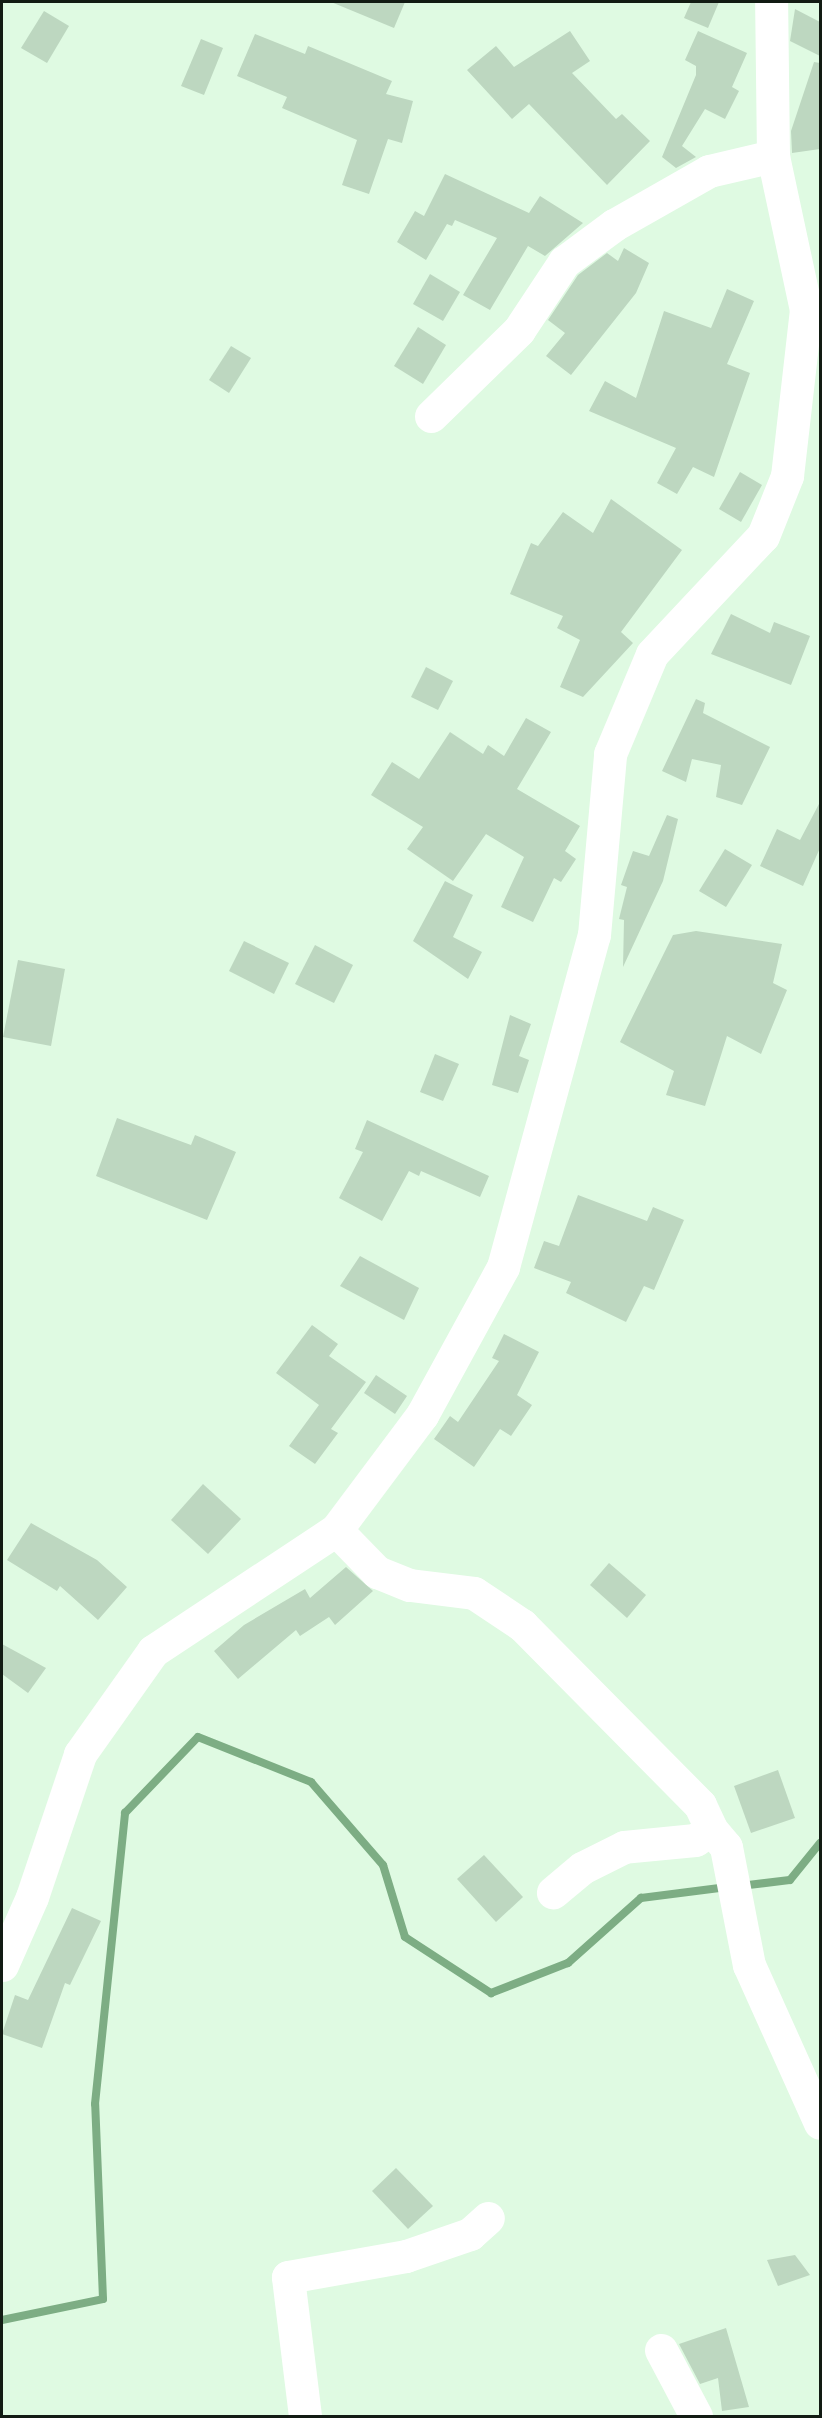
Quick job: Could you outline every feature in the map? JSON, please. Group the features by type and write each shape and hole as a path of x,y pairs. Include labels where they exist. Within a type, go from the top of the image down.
{"street":[{"path":"2,1965 32,1898 80,1754 153,1651 336,1530 422,1415 503,1267 594,934 610,754 652,654 763,536 787,477 813,311 773,156 771,2"},
{"path":"431,416 519,330 573,256 614,225 709,171 773,156"},
{"path":"336,1530 377,1572 410,1585 474,1593 522,1625 700,1805 711,1829 726,1847 741,1906 749,1965 820,2123"},
{"path":"553,1892 582,1868 624,1847 695,1840 711,1829"},
{"path":"304,2416 288,2277 406,2256 470,2234 488,2218"},
{"path":"661,2350 696,2416"}],"building":[{"path":"331,2 405,2 394,28"},
{"path":"691,2 719,2 708,28 684,18"},
{"path":"795,9 820,22 820,56 790,41"},
{"path":"44,11 69,26 47,63 21,48"},
{"path":"570,31 590,61 572,73 616,119 622,114 650,141 607,185 529,104 512,119 467,70 496,46 514,67"},
{"path":"698,31 747,53 732,87 739,91 725,119 705,109 682,146 696,157 676,168 662,157 696,75 696,66 685,60"},
{"path":"255,34 305,54 308,46 392,81 386,94 413,101 402,143 388,139 369,194 342,185 357,140 282,108 287,97 237,76"},
{"path":"201,39 223,48 204,95 181,86"},
{"path":"814,62 820,63 820,149 792,153 791,131"},
{"path":"445,174 529,213 540,196 583,223 545,256 528,246 490,310 463,295 497,238 455,220 452,226 447,224 426,260 397,242 415,211 424,216"},
{"path":"624,248 649,263 636,293 571,375 546,356 565,333 548,320 578,275 607,253 618,261"},
{"path":"430,274 460,292 443,321 413,304"},
{"path":"727,289 754,301 727,364 750,373 714,477 693,467 677,494 657,483 676,448 589,411 605,381 636,398 664,311 711,328"},
{"path":"418,327 446,345 423,384 394,366"},
{"path":"231,346 251,358 229,393 209,380"},
{"path":"740,472 762,485 741,522 719,509"},
{"path":"611,499 682,550 621,632 633,643 583,697 560,687 580,640 557,628 563,616 510,594 531,543 538,546 563,512 593,533"},
{"path":"731,614 770,633 774,622 810,636 791,685 711,654"},
{"path":"426,667 453,681 438,710 411,697"},
{"path":"696,699 705,703 703,713 770,747 742,805 716,797 721,765 692,759 686,782 662,771"},
{"path":"526,718 551,732 517,789 580,826 565,851 576,859 561,882 554,878 533,922 501,907 524,857 486,834 453,881 407,849 423,827 371,795 392,762 419,779 450,732 483,754 488,745 504,756"},
{"path":"820,802 820,848 803,886 760,866 777,829 800,840"},
{"path":"667,815 678,819 663,881 623,967 624,920 619,919 627,887 621,885 633,851 649,856"},
{"path":"725,849 752,865 726,907 699,891"},
{"path":"445,881 473,895 453,937 482,952 468,979 413,941"},
{"path":"696,931 782,944 773,983 787,990 761,1054 727,1036 705,1106 666,1095 674,1071 620,1042 673,935"},
{"path":"244,941 289,963 274,994 229,971"},
{"path":"315,945 353,965 334,1003 295,984"},
{"path":"18,960 65,969 51,1046 3,1037"},
{"path":"510,1015 531,1024 519,1056 529,1060 518,1093 492,1085"},
{"path":"435,1054 459,1064 443,1101 420,1092"},
{"path":"117,1118 191,1145 195,1135 236,1152 207,1220 96,1176"},
{"path":"367,1120 489,1176 480,1197 421,1171 419,1176 409,1171 382,1221 339,1198 363,1152 355,1149"},
{"path":"578,1195 647,1221 653,1207 684,1220 654,1290 644,1286 626,1322 566,1293 571,1282 534,1268 544,1241 559,1246"},
{"path":"360,1256 419,1288 404,1320 340,1286"},
{"path":"312,1325 338,1344 329,1356 366,1382 331,1429 338,1433 315,1464 289,1446 319,1405 276,1373"},
{"path":"504,1334 539,1352 517,1395 532,1405 511,1436 500,1429 474,1467 434,1439 450,1416 458,1422 499,1361 492,1358"},
{"path":"376,1375 407,1396 395,1414 364,1393"},
{"path":"203,1484 241,1519 208,1554 171,1520"},
{"path":"31,1523 97,1560 127,1587 98,1620 60,1586 57,1591 7,1560"},
{"path":"609,1563 646,1595 627,1618 590,1585"},
{"path":"346,1567 373,1591 335,1625 329,1617 300,1636 296,1630 238,1679 214,1651 244,1625 305,1589 310,1598"},
{"path":"2,1644 46,1668 28,1693 2,1674"},
{"path":"778,1770 795,1818 751,1833 734,1786"},
{"path":"484,1855 523,1897 496,1922 457,1879"},
{"path":"72,1908 101,1921 70,1985 65,1983 42,2048 2,2034 15,1995 28,2000"},
{"path":"396,2168 433,2206 408,2229 372,2191"},
{"path":"795,2255 810,2275 778,2286 767,2260"},
{"path":"726,2328 749,2407 722,2411 718,2378 700,2384 679,2344"}],"waterway":[{"path":"2,2320 103,2299 95,2104 125,1813 198,1737 311,1782 383,1865 405,1937 491,1993 568,1963 641,1898 727,1887"},
{"path":"740,1886 790,1880 820,1843"}]}
